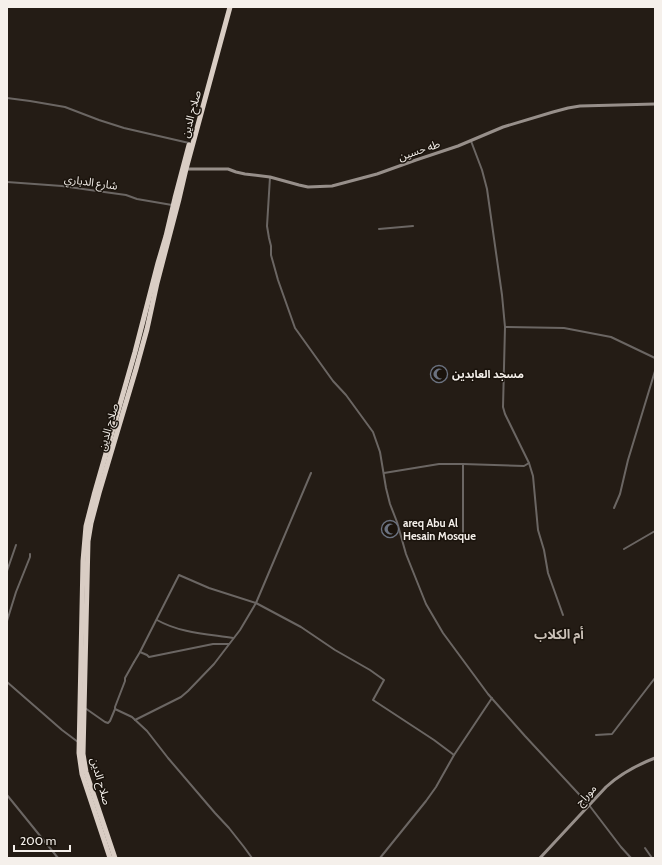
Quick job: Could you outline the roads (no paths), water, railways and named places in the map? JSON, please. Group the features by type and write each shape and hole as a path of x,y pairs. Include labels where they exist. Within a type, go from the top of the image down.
{"highway":[{"name":"صلاح الدين","path":"115,858 89,782 84,760 84,550 86,526 179,199 226,7"},
{"name":"صلاح الدين","path":"162,256 173,206 190,143 201,110 230,7"},
{"name":"صلاح الدين","path":"84,636 79,742 80,760 82,774 110,858"}],"street":[{"path":"7,98 65,107 124,128 190,143"},
{"name":"طه حسين","path":"186,169 228,169 245,174 270,176 308,187 332,186 377,174 458,146 503,127 536,116 580,106 655,104"},
{"path":"471,140 482,170 490,204 502,295 505,327 503,407 529,463 533,476 538,530 544,550 548,573 563,615"},
{"path":"270,176 267,226 278,280 295,328 333,381 346,395 373,432 380,452 390,504 406,554 426,604 443,633 482,687 525,736 590,804 617,842 632,858"},
{"name":"شارع الدباري","path":"7,182 62,186 97,191 173,206"},
{"path":"379,229 413,226"},
{"path":"505,327 552,327 611,337 655,358"},
{"path":"614,508 620,494 628,460 655,371"},
{"path":"384,473 439,464 524,466 529,463"},
{"path":"463,464 463,540"},
{"path":"135,720 184,694 214,664 234,638 256,603 311,473"},
{"path":"624,549 655,531"},
{"path":"7,572 16,545"},
{"path":"7,621 30,554"},
{"path":"85,708 105,722 108,723 110,721 125,678 157,620 179,575 209,588 256,603 301,627 335,650 370,670 384,680 373,700 454,755"},
{"path":"157,620 186,631 234,638"},
{"path":"140,652 149,657 213,644 229,644"},
{"path":"596,735 612,734 655,678"},
{"path":"7,682 76,742 79,742"},
{"path":"380,858 426,802 454,755 492,698"},
{"path":"115,709 135,720 147,731 172,763 229,828 252,858"},
{"name":"موراج","path":"540,858 606,787 640,764 655,758"},
{"path":"7,795 58,858"},
{"path":"645,848 652,858"}],"place":[{"name":"مسجد العابدين","path":"439,374"},
{"name":"areq Abu Al Hesain Mosque","path":"390,529"}],"district":[{"name":"أم الكلاب","path":"559,634"}]}
